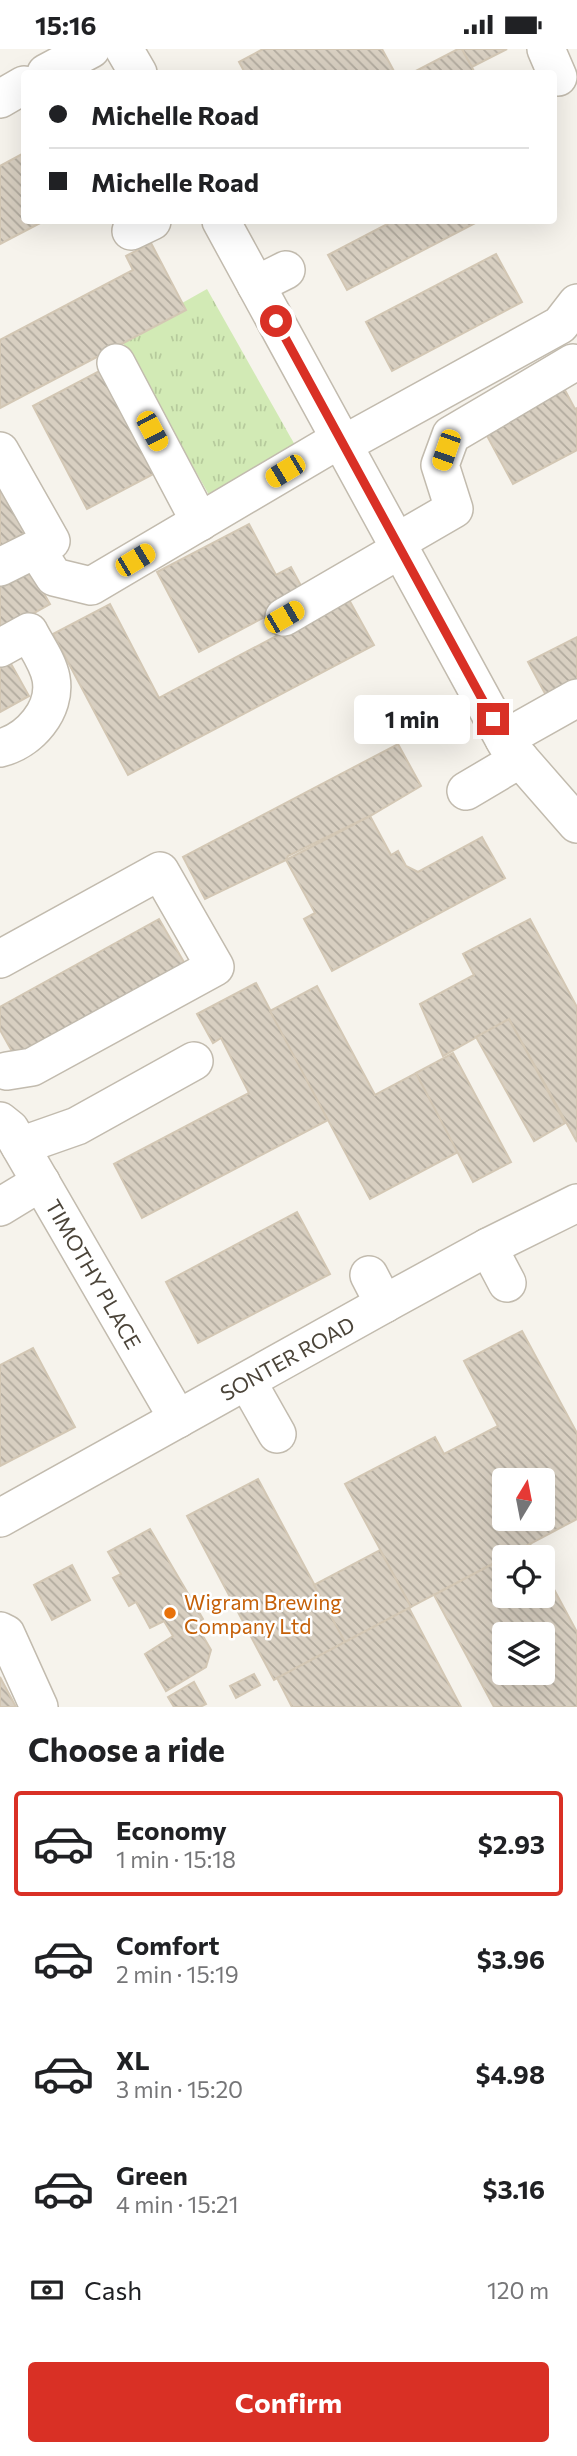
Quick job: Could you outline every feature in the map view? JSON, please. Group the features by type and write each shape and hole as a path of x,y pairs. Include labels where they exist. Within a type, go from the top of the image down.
{"street":[{"path":"52,70 91,49"},
{"path":"124,49 136,70"},
{"path":"0,99 21,87"},
{"path":"224,224 271,278 342,442 512,749 577,824"},
{"path":"36,549 54,577 91,586 200,521 560,325 577,303"},
{"path":"116,363 200,521"},
{"path":"284,617 454,509 440,465 451,435 573,363"},
{"path":"0,451 51,541 0,567"},
{"path":"0,648 29,632 51,678 49,703 36,728 13,745 0,748"},
{"path":"466,791 512,749 577,698"},
{"path":"0,959 160,871 215,967 32,1067 3,1065 10,1132 76,1126 194,1061"},
{"name":"TIMOTHY PLACE","path":"10,1132 178,1419"},
{"path":"0,1207 41,1182"},
{"name":"SONTER ROAD","path":"0,1518 247,1381 377,1289 574,1212"},
{"path":"488,1247 507,1283"},
{"path":"247,1381 277,1434"},
{"path":"0,1631 5,1634 40,1707"}],"green space":[{"path":"207,289 300,454 213,502 120,338"}],"building":[{"path":"263,49 382,49 393,70 243,70 239,62"},
{"path":"462,49 473,70 418,70"},
{"path":"462,49 507,49 472,67"},
{"path":"21,155 21,224 38,224 0,244 0,166"},
{"path":"387,224 473,224 347,290 328,255"},
{"path":"151,243 186,310 0,408 0,340 133,270 126,256"},
{"path":"496,254 522,302 392,371 366,322"},
{"path":"105,368 159,471 87,509 33,406"},
{"path":"559,379 575,409 577,408 577,450 513,484 479,421"},
{"path":"0,468 32,529 0,546"},
{"path":"249,524 276,575 291,567 306,595 199,652 157,572"},
{"path":"30,569 50,604 0,632 0,585"},
{"path":"342,587 374,645 128,775 53,634 110,604 159,698 282,633"},
{"path":"577,637 577,686 549,701 528,662"},
{"path":"5,653 29,696 0,712 0,656"},
{"path":"398,744 421,786 370,816 288,856 286,860 205,899 183,857"},
{"path":"370,816 391,855 398,851 406,866 418,872 482,837 505,878 332,971 304,919 315,913 286,860"},
{"path":"159,919 188,969 19,1064 0,1030 0,1007"},
{"path":"530,919 577,1007 577,1142 509,1019 443,1056 420,1004 474,975 463,954"},
{"path":"256,983 328,1120 142,1218 114,1164 249,1093 221,1038 213,1043 197,1014"},
{"path":"317,986 375,1095 416,1073 458,1152 370,1199 270,1011"},
{"path":"509,1019 565,1123 534,1141 476,1037"},
{"path":"453,1053 511,1162 473,1182 416,1073"},
{"path":"297,1212 330,1274 198,1343 166,1282"},
{"path":"522,1331 577,1433 577,1519 555,1531 555,1468 492,1468 492,1531 554,1531 528,1545 492,1545 492,1564 411,1607 345,1484 435,1437 444,1454 498,1426 464,1361"},
{"path":"33,1348 75,1427 0,1466 0,1365"},
{"path":"258,1479 345,1642 274,1680 187,1516"},
{"name":"Wigram Brewing Company Ltd","path":"150,1529 203,1619 196,1624 211,1650 206,1667 166,1691 145,1654 173,1636 164,1621 150,1628 136,1602 129,1606 113,1578 121,1574 108,1552"},
{"path":"380,1550 411,1607 345,1642 314,1585"},
{"path":"492,1564 492,1608 555,1608 555,1591 577,1632 577,1707 494,1707 434,1595"},
{"path":"72,1565 90,1600 52,1620 34,1585"},
{"path":"409,1608 461,1707 292,1707 277,1678"},
{"path":"254,1674 260,1685 236,1698 230,1686"},
{"path":"0,1677 16,1707 0,1707"},
{"path":"194,1682 206,1704 200,1707 174,1707 168,1697"}],"place":[{"name":"Wigram Brewing Company Ltd","path":"170,1613"}],"route":[{"path":"276,321 493,719"}]}
